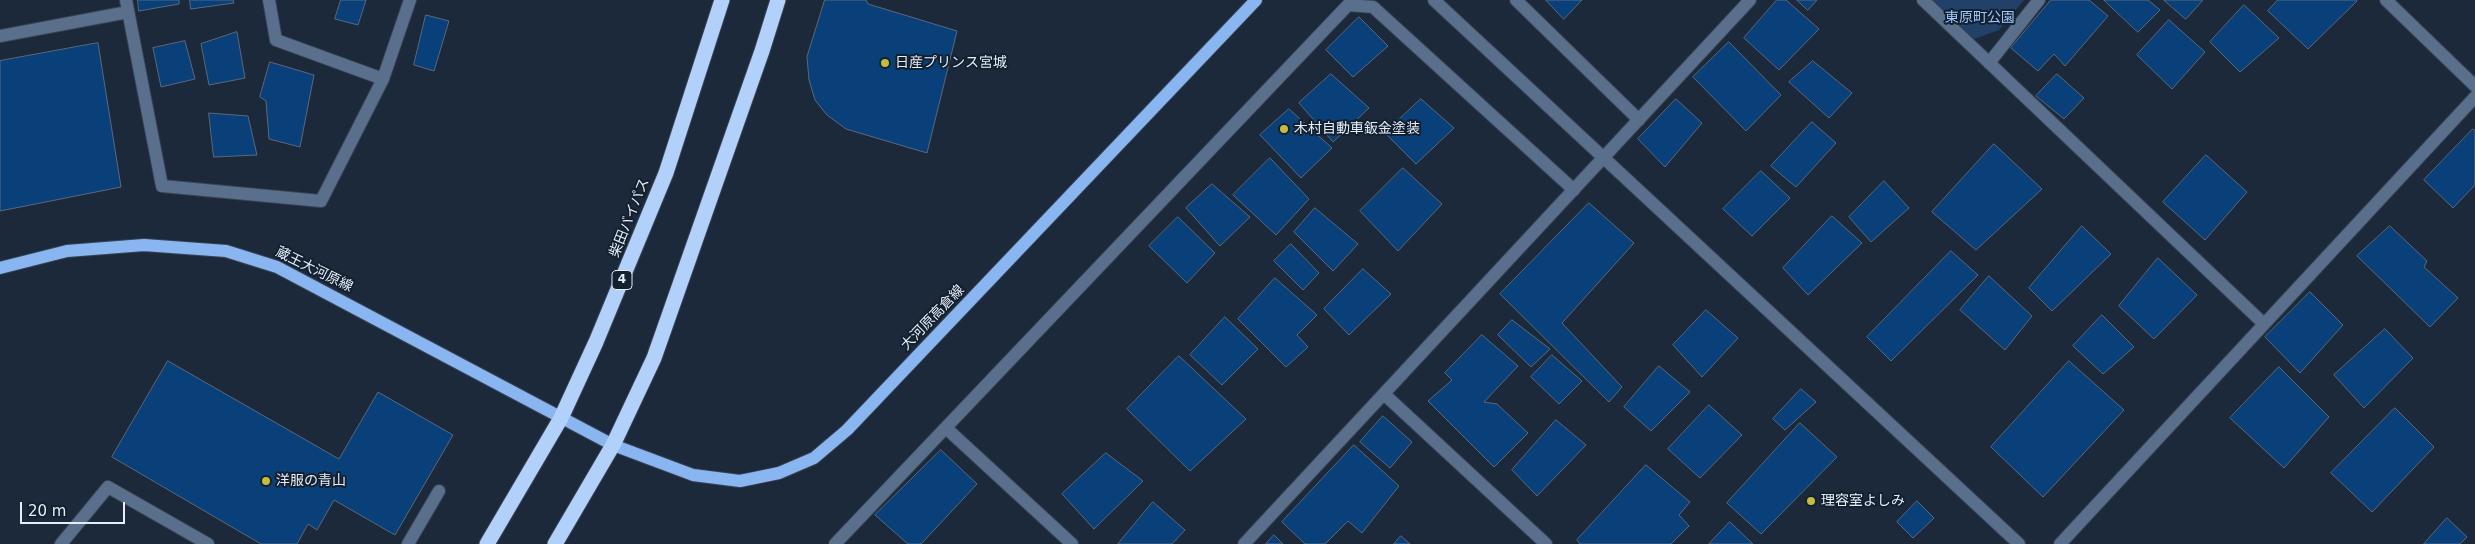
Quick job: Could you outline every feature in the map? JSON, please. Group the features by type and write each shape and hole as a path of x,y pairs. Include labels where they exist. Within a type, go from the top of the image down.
{"highway":[{"name":"柴田バイパス","path":"487,544 561,418 596,342 666,173 722,0"},
{"path":"554,544 614,445 654,358 762,52 778,0"}],"main road":[{"name":"大河原高倉線","path":"561,418 614,445 693,475 740,481 779,473 814,458 847,430 1256,0"},
{"name":"蔵王大河原線","path":"0,268 67,251 144,245 226,251 277,266 561,418"}],"street":[{"path":"269,0 276,40 383,79"},
{"path":"0,36 127,6 162,186 321,201 383,79 410,0"},
{"path":"1434,0 2020,544"},
{"path":"1516,0 1638,120"},
{"path":"1244,544 1750,0"},
{"path":"1923,0 2264,324"},
{"path":"1989,63 2039,0"},
{"path":"2386,0 2475,86"},
{"path":"835,544 1348,5 1373,7 1574,190"},
{"path":"2060,544 2475,97"},
{"path":"1384,394 1546,544"},
{"path":"946,428 1072,544"},
{"path":"61,544 108,486 208,544"},
{"path":"408,544 439,491"}],"green space":[{"name":"東原町公園","path":"1933,0 2024,0 1999,30 1974,39"}],"building":[{"path":"138,0 179,0 179,4 139,11"},
{"path":"190,0 233,0 234,3 191,9"},
{"path":"341,0 366,0 358,25 335,19"},
{"path":"825,0 866,0 868,4 957,31 927,153 846,129 827,115 815,100 809,80 807,57"},
{"path":"1546,0 1582,0 1564,19"},
{"path":"1777,0 1786,0 1819,29 1779,70 1744,38"},
{"path":"1797,0 1817,0 1808,10"},
{"path":"2051,0 2089,0 2108,16 2065,66 2054,54 2038,71 2011,48"},
{"path":"2104,0 2148,0 2160,10 2138,32"},
{"path":"2164,0 2203,0 2186,19"},
{"path":"2278,0 2357,1 2308,49 2268,11"},
{"path":"2244,5 2279,38 2240,72 2210,42"},
{"path":"426,15 449,21 434,71 414,65"},
{"path":"1359,17 1388,46 1353,77 1326,50"},
{"path":"2169,20 2205,52 2172,89 2137,55"},
{"path":"237,32 245,78 209,85 201,44"},
{"path":"185,41 195,79 161,87 153,48"},
{"path":"1729,42 1781,95 1746,131 1693,77"},
{"path":"98,43 121,187 0,211 0,61"},
{"path":"1813,61 1852,93 1829,118 1789,82"},
{"path":"270,62 314,75 300,147 269,139 266,101 260,97"},
{"path":"1331,74 1369,108 1333,142 1299,103"},
{"path":"2057,74 2084,98 2064,119 2036,96"},
{"path":"1421,99 1454,128 1416,164 1385,133"},
{"path":"1676,99 1702,123 1665,167 1638,139"},
{"path":"1289,109 1332,148 1301,178 1260,135"},
{"path":"209,113 248,116 257,155 214,157"},
{"path":"1812,122 1836,143 1796,187 1771,166"},
{"path":"2473,129 2475,131 2475,185 2453,208 2424,180"},
{"path":"1994,144 2042,189 1976,250 1932,212"},
{"path":"2206,155 2247,192 2205,240 2163,202"},
{"path":"1270,158 1309,199 1276,235 1233,195"},
{"path":"1403,168 1442,204 1398,251 1360,211"},
{"path":"1761,171 1790,198 1752,236 1723,209"},
{"path":"1884,181 1909,208 1871,242 1849,217"},
{"path":"1212,184 1250,217 1220,246 1186,208"},
{"path":"1589,203 1634,243 1562,323 1622,387 1609,402 1500,294"},
{"path":"1315,208 1358,244 1333,271 1294,232"},
{"path":"1832,216 1862,243 1808,295 1783,268"},
{"path":"1178,217 1215,253 1187,283 1149,246"},
{"path":"2082,226 2111,254 2052,311 2029,288"},
{"path":"2390,226 2427,261 2424,267 2458,298 2430,327 2357,256"},
{"path":"1291,244 1319,273 1303,290 1274,261"},
{"path":"1951,251 1978,275 1891,361 1867,337"},
{"path":"2158,258 2197,295 2154,339 2119,306"},
{"path":"1363,269 1391,294 1349,335 1324,309"},
{"path":"1989,276 2032,316 2005,350 1960,310"},
{"path":"1275,278 1317,315 1297,335 1308,347 1286,367 1238,319"},
{"path":"2310,292 2343,325 2300,373 2265,337"},
{"path":"1706,310 1738,338 1702,377 1673,345"},
{"path":"2102,315 2134,347 2103,374 2073,346"},
{"path":"1225,317 1258,349 1222,385 1190,355"},
{"path":"1512,320 1550,349 1531,367 1498,335"},
{"path":"2385,329 2413,358 2364,408 2334,375"},
{"path":"1482,335 1518,366 1484,402 1497,404 1528,433 1494,467 1428,401 1452,380 1445,373"},
{"path":"1552,355 1582,381 1559,404 1531,377"},
{"path":"1179,356 1246,419 1190,471 1127,409"},
{"path":"168,361 339,459 378,392 453,435 395,535 334,500 317,530 308,524 297,544 261,544 112,457"},
{"path":"2069,361 2124,410 2043,497 1991,447"},
{"path":"1659,366 1690,392 1651,431 1624,407"},
{"path":"2279,367 2329,417 2284,468 2230,418"},
{"path":"1801,389 1816,402 1785,430 1773,419"},
{"path":"1709,405 1742,435 1700,478 1668,449"},
{"path":"2395,408 2434,447 2372,512 2331,473"},
{"path":"1383,416 1412,442 1390,468 1360,442"},
{"path":"1556,420 1586,445 1537,496 1512,470"},
{"path":"1800,423 1837,457 1761,534 1727,503"},
{"path":"1354,445 1399,486 1362,533 1348,521 1325,544 1305,544 1282,522"},
{"path":"941,450 977,484 921,544 908,544 875,515"},
{"path":"1106,453 1143,481 1094,529 1062,494"},
{"path":"1646,465 1690,502 1679,515 1689,526 1671,544 1580,544 1577,540"},
{"path":"1917,501 1934,518 1913,538 1897,522"},
{"path":"1153,502 1185,530 1172,544 1118,544"},
{"path":"2447,518 2467,537 2460,544 2424,544"},
{"path":"1730,522 1753,544 1709,544"},
{"path":"1274,535 1283,544 1266,544"},
{"path":"1401,536 1410,544 1394,544"}],"place":[{"name":"日産プリンス宮城","path":"885,63"},
{"name":"木村自動車鈑金塗装","path":"1284,129"},
{"name":"洋服の青山","path":"266,481"},
{"name":"理容室よしみ","path":"1811,501"}]}
